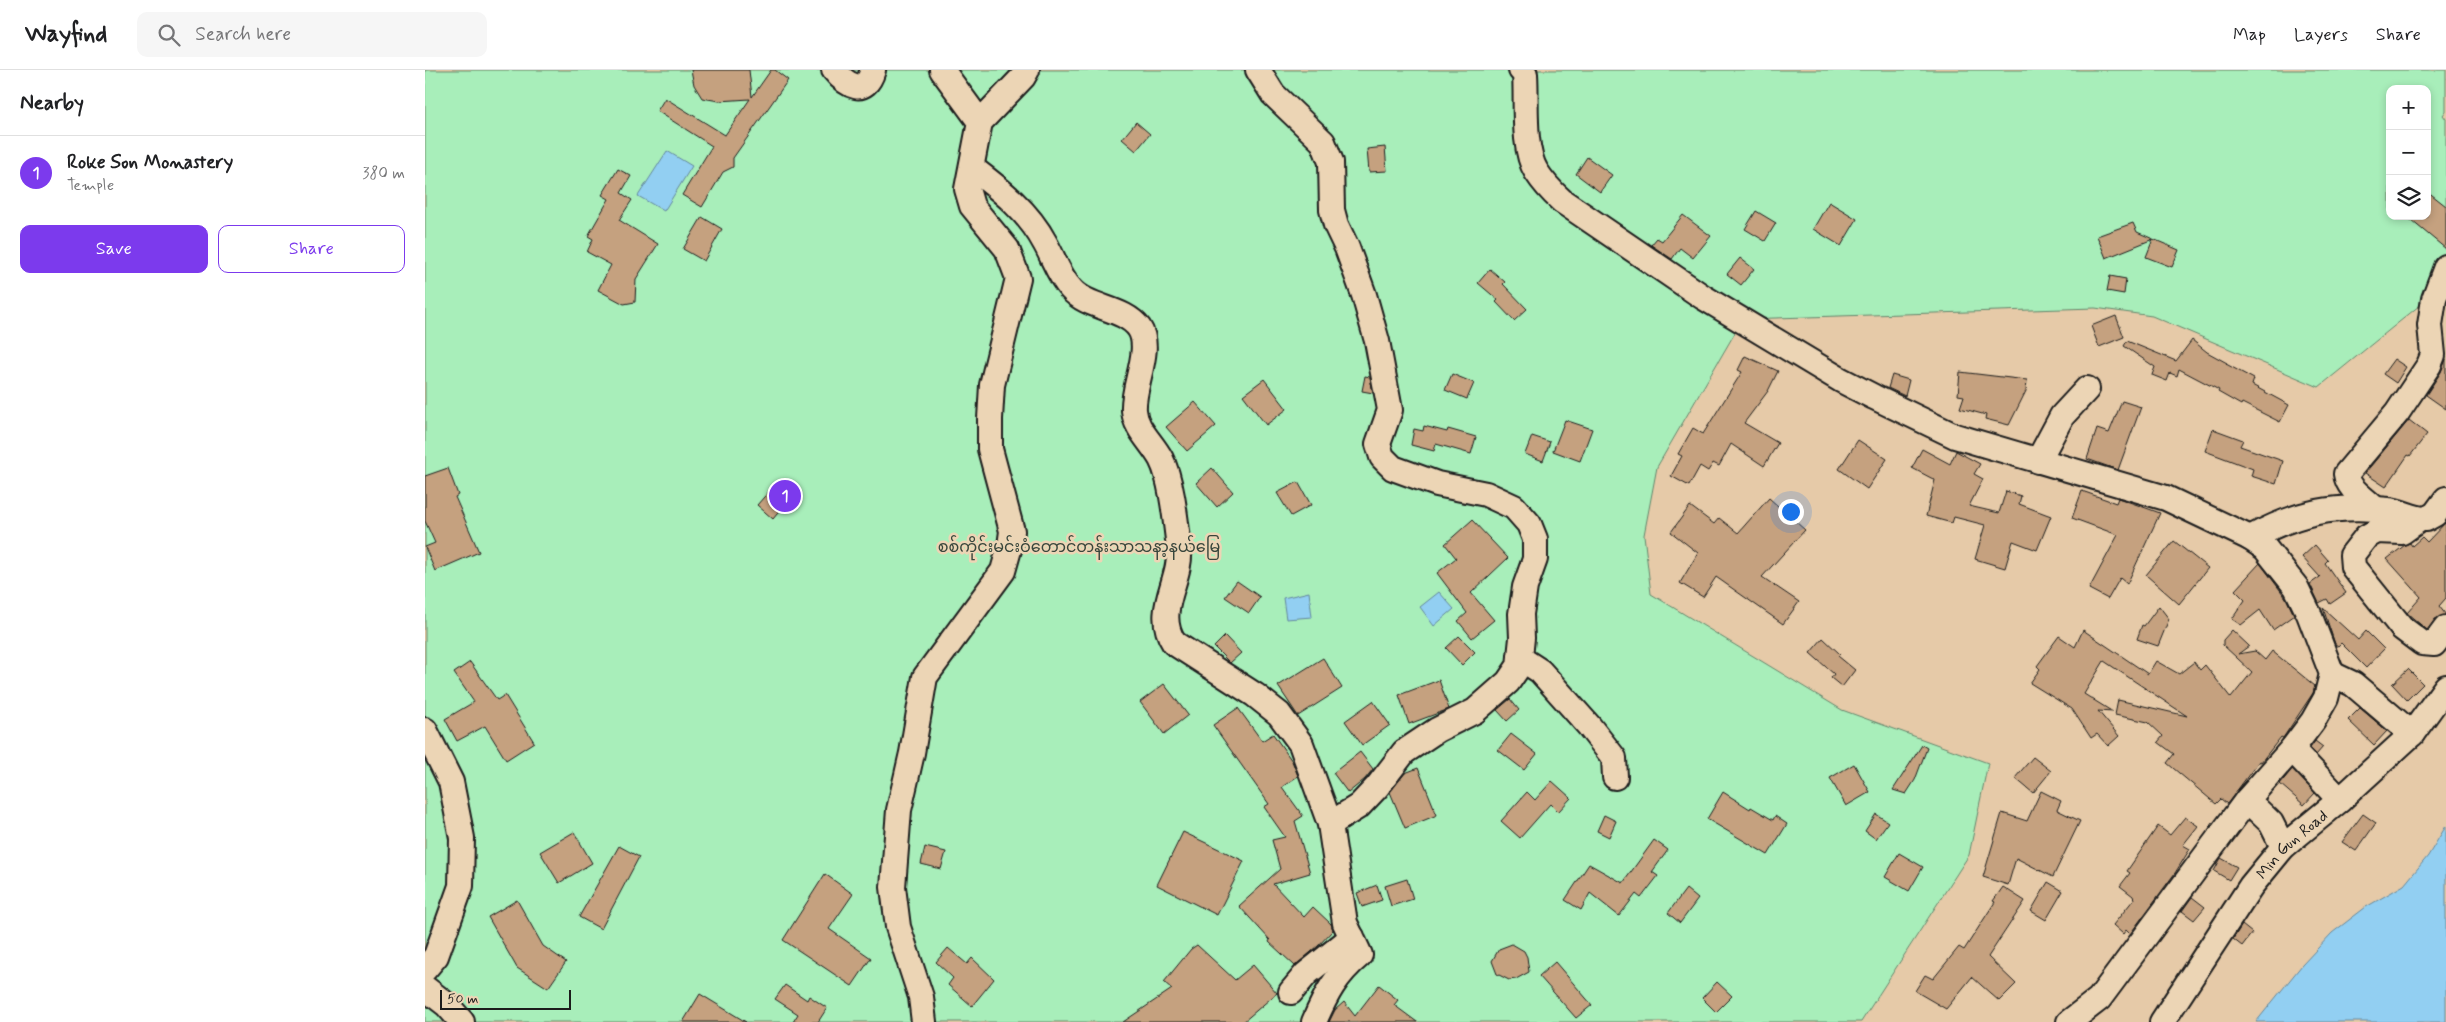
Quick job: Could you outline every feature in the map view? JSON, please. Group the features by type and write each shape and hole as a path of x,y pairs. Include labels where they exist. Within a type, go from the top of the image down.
{"street":[{"path":"834,70 848,84 855,87 861,86 868,81 873,70"},
{"path":"942,70 980,122"},
{"path":"924,1022 921,997 898,927 893,887 899,810 912,753 925,677 1003,571 1012,531 991,449 990,419 992,385 1018,278 1007,249 972,206 967,189 980,122 1023,77 1027,70"},
{"path":"1258,70 1273,94 1323,142 1331,162 1332,210 1335,225 1347,248 1364,295 1375,332 1390,410 1378,444 1382,457 1393,468 1437,484 1485,494 1514,507 1529,524 1535,539 1535,559 1525,587 1521,614 1522,638 1519,666 1508,682 1475,710 1437,730 1404,752 1377,787 1359,806 1330,824"},
{"path":"1525,71 1529,151 1536,170 1546,185 1562,201 1703,297 1841,380 1955,436 2167,498 2251,538 2265,548 2296,587 2309,614 2332,674 2326,698 2313,721 2292,749 2247,800 2099,999 2069,1022"},
{"path":"971,168 997,186 1031,222 1045,242 1059,274 1072,291 1091,302 1131,319 1140,330 1143,357 1133,409 1136,422 1162,460 1175,514 1179,550 1165,622 1168,635 1174,643 1255,695 1287,723 1301,744 1311,767 1330,824 1345,923 1360,955 1342,970 1325,998 1314,1022"},
{"path":"2376,510 2366,498 2351,488 2346,474 2397,413 2429,365 2433,355 2429,325 2433,304 2446,267"},
{"path":"2038,461 2062,416 2087,390"},
{"path":"2251,538 2272,526 2328,508 2389,510 2419,519 2426,519 2435,514 2446,499"},
{"path":"2419,519 2402,532 2377,531 2367,536 2352,555 2353,567 2402,628 2421,643 2434,644 2446,628"},
{"path":"1520,658 1540,671 1589,726 1614,758 1615,777"},
{"path":"2332,674 2353,684 2412,734"},
{"name":"Min Gun Road","path":"2162,1022 2245,894 2283,846 2340,800 2412,734 2446,686"},
{"path":"425,730 451,782 462,838 461,886 436,956 425,969"},
{"path":"2292,749 2340,800"},
{"path":"2247,800 2271,823 2283,846"},
{"path":"1291,992 1305,974 1352,937"},
{"path":"425,988 447,1005 462,1022"}],"green space":[{"name":"စစ်ကိုင်းမင်းဝံတောင်တန်းသာသနာ့နယ်မြေ","path":"425,70 2446,70 2446,111 2443,115 2446,119 2446,284 2319,387 2152,316 2095,308 1743,319 1657,467 1644,535 1651,594 1842,710 1988,763 1969,855 1861,1022 425,1022"}],"water":[{"path":"667,151 692,166 664,211 638,196"},
{"path":"1309,592 1312,617 1286,619 1283,598"},
{"path":"1439,592 1454,609 1434,626 1420,607"},
{"path":"2446,826 2446,1022 2256,1022 2302,965 2332,933 2366,907 2404,885 2428,856"}],"building":[{"path":"691,70 749,70 752,97 771,70 775,70 788,80 733,158 733,167 723,172 702,207 682,195 712,146 657,111 665,98 725,135 750,99 719,101 702,98 694,85"},
{"path":"1136,122 1150,134 1136,151 1122,139"},
{"path":"1385,147 1387,171 1369,172 1367,149"},
{"path":"1587,157 1612,175 1600,192 1576,174"},
{"path":"618,169 631,176 621,193 632,200 619,220 658,244 636,279 635,302 624,304 598,290 611,265 587,252 593,239 588,236 609,199 602,195"},
{"path":"2431,194 2446,206 2446,249 2411,220 2431,220"},
{"path":"1829,202 1857,219 1841,246 1813,229"},
{"path":"1756,211 1776,223 1765,241 1745,229"},
{"path":"1683,215 1711,236 1693,258 1680,248 1672,259 1651,245 1657,238 1662,241"},
{"path":"702,217 722,229 704,261 683,249"},
{"path":"2133,223 2137,232 2153,239 2106,258 2097,236"},
{"path":"2153,239 2179,250 2172,267 2146,257"},
{"path":"1740,258 1754,269 1741,285 1727,274"},
{"path":"1490,269 1505,282 1503,284 1527,309 1514,321 1496,302 1498,300 1478,283"},
{"path":"2110,276 2126,279 2124,294 2107,291"},
{"path":"2116,316 2124,337 2099,347 2091,326"},
{"path":"2192,340 2226,364 2254,379 2252,385 2289,405 2280,422 2242,403 2241,405 2218,392 2219,390 2179,369 2177,376 2170,373 2167,381 2152,375 2155,367 2124,346 2127,341 2176,361"},
{"path":"1745,356 1778,371 1768,391 1744,423 1778,443 1764,466 1731,444 1719,466 1713,463 1708,471 1700,466 1689,486 1671,476 1682,456 1678,454 1693,428 1703,434 1742,372 1738,370"},
{"path":"2394,359 2406,367 2396,383 2383,374"},
{"path":"2446,359 2446,409 2426,395 2441,372"},
{"path":"1960,372 2027,380 2026,391 2009,425 1985,419 1986,415 1960,408 1964,396 1958,395"},
{"path":"1452,374 1474,383 1467,399 1445,390"},
{"path":"1892,375 1909,380 1905,396 1888,388"},
{"path":"1365,376 1370,377 1373,393 1362,391"},
{"path":"1264,379 1287,409 1266,425 1243,395"},
{"path":"2122,401 2141,407 2118,470 2087,459 2097,429 2109,433"},
{"path":"1195,402 1216,426 1187,451 1166,427"},
{"path":"1565,420 1592,429 1580,461 1553,451"},
{"path":"2409,420 2427,434 2410,456 2408,455 2386,487 2365,473"},
{"path":"1424,426 1447,432 1448,429 1476,437 1471,454 1436,444 1434,451 1411,445 1414,429 1423,431"},
{"path":"2213,429 2243,440 2240,446 2283,461 2276,484 2251,476 2253,469 2205,451"},
{"path":"1532,436 1550,442 1543,461 1525,454"},
{"path":"1858,440 1887,459 1867,489 1839,469"},
{"path":"1922,449 1950,464 1956,451 1980,464 1974,474 1983,479 1969,506 1999,513 2006,491 2021,496 2019,504 2051,516 2037,550 2013,541 2005,568 1975,559 1985,525 1954,517 1952,523 1926,516 1935,480 1912,468"},
{"path":"448,468 458,495 455,497 479,552 435,571 425,547 435,543 425,521 425,476"},
{"path":"1212,468 1233,492 1217,507 1196,483"},
{"path":"1298,482 1311,505 1291,516 1277,493"},
{"path":"771,489 787,502 773,519 757,505"},
{"path":"2082,491 2116,503 2118,498 2160,513 2127,584 2120,578 2108,599 2089,589 2118,535 2072,518"},
{"path":"1769,498 1805,530 1762,577 1799,602 1783,624 1716,577 1703,597 1680,583 1698,553 1671,532 1690,506 1714,524 1719,518 1738,533"},
{"path":"1472,520 1508,558 1471,593 1494,620 1472,638 1458,621 1467,613 1437,573 1456,558 1445,544"},
{"path":"2446,522 2446,598 2439,606 2446,615 2435,619 2427,630 2407,613 2421,597 2387,559 2405,545 2410,543 2412,546 2422,537 2427,542"},
{"path":"2174,541 2208,568 2179,604 2146,575"},
{"path":"2315,545 2328,560 2325,563 2346,593 2330,604 2327,599 2319,603 2310,584 2320,577 2302,557"},
{"path":"2260,563 2286,598 2294,615 2273,630 2260,610 2241,625 2232,619 2245,600 2235,590"},
{"path":"1237,581 1260,597 1249,613 1225,597"},
{"path":"2159,606 2169,619 2158,646 2137,639 2142,625 2144,626"},
{"path":"2323,608 2358,640 2366,631 2384,649 2366,668 2341,643 2338,646 2335,644"},
{"path":"2083,630 2148,674 2156,661 2179,674 2194,662 2200,670 2205,665 2231,698 2252,672 2223,645 2223,640 2232,630 2249,646 2238,654 2255,651 2265,660 2272,651 2315,686 2313,693 2283,738 2281,737 2261,762 2259,761 2227,804 2221,799 2216,804 2167,763 2174,754 2158,742 2163,736 2148,722 2115,715 2118,700 2187,716 2104,661 2084,694 2113,712 2098,711 2119,736 2108,746 2097,734 2091,738 2072,709 2030,683 2040,669 2037,666 2059,636 2075,647"},
{"path":"1225,636 1241,653 1230,663 1214,647"},
{"path":"1459,636 1475,652 1462,665 1446,648"},
{"path":"1823,638 1840,654 1838,656 1855,670 1842,687 1831,678 1834,674 1810,653"},
{"path":"1323,658 1342,688 1298,716 1278,686"},
{"path":"470,662 497,700 505,695 534,742 506,760 485,726 457,741 445,719 474,702 454,673"},
{"path":"2408,669 2423,684 2407,700 2392,684"},
{"path":"1439,680 1449,709 1409,724 1399,695"},
{"path":"1164,684 1188,715 1164,734 1140,702"},
{"path":"1510,699 1519,710 1507,721 1497,710"},
{"path":"1373,701 1390,725 1362,745 1345,721"},
{"path":"1238,708 1262,741 1273,734 1292,761 1298,776 1282,787 1303,816 1295,821 1310,873 1273,884 1304,917 1313,907 1331,924 1333,930 1295,966 1269,942 1270,940 1239,906 1280,869 1272,840 1285,837 1264,807 1269,804 1213,725"},
{"path":"2360,708 2387,731 2374,745 2348,720"},
{"path":"1511,734 1537,754 1524,770 1498,750"},
{"path":"2315,741 2323,747 2316,755 2310,748"},
{"path":"1922,745 1927,748 1915,780 1906,794 1893,790"},
{"path":"1360,752 1373,769 1365,779 1348,793 1333,773"},
{"path":"2033,757 2051,771 2033,793 2015,778"},
{"path":"1854,764 1870,792 1846,806 1830,778"},
{"path":"1418,768 1437,815 1405,828 1390,792 1405,773"},
{"path":"2292,769 2315,793 2304,805 2280,784"},
{"path":"1552,781 1571,798 1558,812 1550,804 1520,838 1501,821 1527,792 1535,800"},
{"path":"2041,791 2061,801 2057,810 2080,821 2053,877 2016,858 2008,885 1983,877 2002,813 2027,821"},
{"path":"1723,792 1750,809 1751,807 1773,820 1775,816 1787,824 1768,855 1707,819"},
{"path":"1876,814 1888,822 1876,839 1865,831"},
{"path":"2363,814 2376,823 2356,851 2342,842"},
{"path":"1604,815 1616,821 1609,837 1597,831"},
{"path":"2185,817 2198,826 2183,845 2190,849 2175,873 2130,934 2126,930 2123,934 2113,925 2134,899 2133,896 2120,886 2130,873 2127,871 2158,826 2170,835"},
{"path":"574,832 592,863 559,883 540,852"},
{"path":"1183,832 1244,861 1217,915 1157,885"},
{"path":"1654,840 1668,850 1652,872 1658,876 1641,898 1636,894 1619,916 1590,893 1581,910 1565,900 1589,864 1623,883"},
{"path":"619,846 639,857 601,929 579,917"},
{"path":"925,847 946,852 941,869 921,864"},
{"path":"1899,853 1923,867 1909,891 1885,877"},
{"path":"2221,858 2237,867 2229,880 2214,871"},
{"path":"825,874 853,894 829,929 871,958 852,986 783,940"},
{"path":"1407,879 1413,899 1391,906 1385,886"},
{"path":"2048,882 2063,891 2046,920 2031,911"},
{"path":"1377,885 1382,900 1362,907 1357,893"},
{"path":"2003,887 2025,901 1988,957 2016,984 1999,1001 1972,977 1946,1009 1915,991 1925,975 1933,979 1959,947 1964,950"},
{"path":"1686,889 1698,899 1680,923 1668,913"},
{"path":"2192,897 2205,907 2194,920 2182,911"},
{"path":"517,900 543,946 566,962 548,988 517,968 488,917"},
{"path":"2242,925 2252,933 2242,946 2233,939"},
{"path":"1512,944 1524,951 1527,957 1529,972 1516,979 1509,980 1497,974 1492,961 1499,949"},
{"path":"1197,945 1235,980 1253,965 1277,993 1243,1022 1123,1022 1172,989 1164,982 1191,949"},
{"path":"948,948 967,964 972,958 994,979 972,1006 948,985 953,978 936,962"},
{"path":"1555,962 1592,1005 1576,1018 1539,976"},
{"path":"1717,982 1732,996 1716,1012 1702,998"},
{"path":"785,985 807,1000 809,996 827,1008 818,1022 793,1022 798,1014 775,999"},
{"path":"1379,985 1398,1000 1394,1005 1417,1022 1329,1022 1335,1010 1344,1002 1355,1016"},
{"path":"700,994 746,1022 683,1022"}],"place":[{"name":"Roke Son Monastery","path":"785,496"}]}
